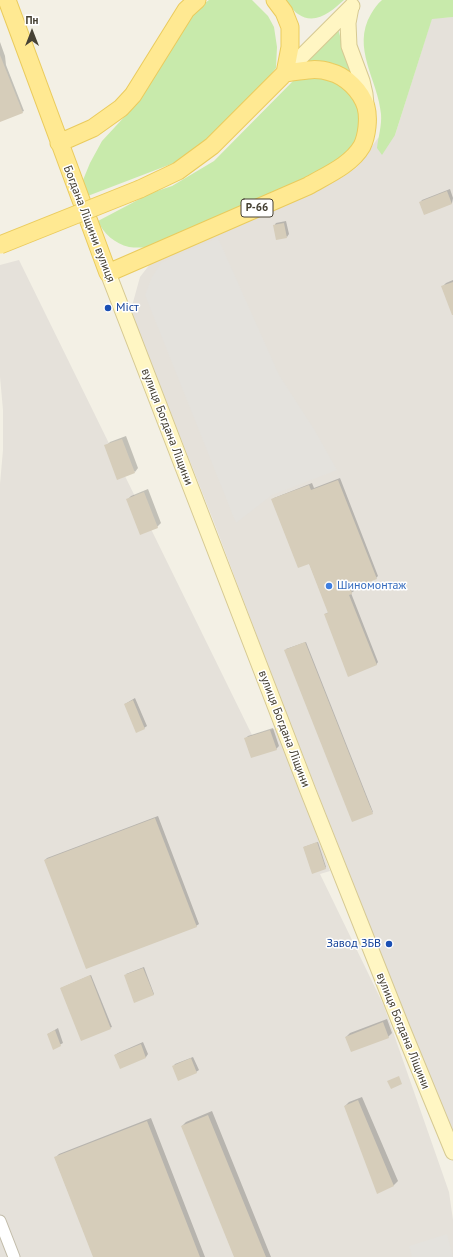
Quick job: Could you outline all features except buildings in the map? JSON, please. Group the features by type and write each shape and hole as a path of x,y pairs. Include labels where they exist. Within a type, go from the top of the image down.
{"main road":[{"path":"7,0 59,143 93,128 121,108 133,95 186,10 197,0"},
{"path":"275,0 284,12 290,27 290,47 285,73"},
{"path":"0,245 140,189 178,171 212,146 355,3"},
{"path":"355,3 348,23 348,46 362,81 366,107"},
{"path":"285,73 311,70 330,72 341,76 350,82 366,107"},
{"name":"Р-66","path":"108,273 308,186 340,168 355,155 362,146 366,134 366,107"},
{"name":"Богдана Ліщини вулиця","path":"59,143 120,304"},
{"name":"вулиця Богдана Ліщини","path":"120,304 308,791 453,1152"}],"street":[{"path":"0,1221 14,1257"}],"shaded area":[{"path":"453,17 453,1142 446,1119 281,700 215,525 133,317 132,306 140,277 150,264 339,179 356,168 378,138 391,127 395,135 432,18"},
{"path":"218,238 279,375 314,429 337,470 272,495 236,523 145,295 152,277 161,263"},
{"path":"19,260 252,735 277,728 330,871 320,874 384,1006 449,1192 453,1220 453,1257 0,1257 0,484 3,450 3,410 0,377 0,265"},
{"path":"447,1234 453,1257 412,1257 409,1246"}],"green space":[{"path":"209,0 252,0 268,16 274,27 277,47 276,68 250,100 220,129 174,163 85,197 83,180 102,141 127,114 186,22"},
{"path":"285,0 344,0 323,16 311,18 304,17 296,13"},
{"path":"382,0 453,0 453,17 432,19 395,135 382,155 377,148 381,118 379,101 367,64 364,39 366,27 371,14"},
{"path":"338,28 342,44 358,83 324,63 315,61 304,62"},
{"path":"311,76 336,81 353,98 359,111 364,127 344,162 148,248 124,246 114,241 103,230 98,221 151,193 172,186 214,161 294,80"}],"place":[{"name":"Міст","path":"108,308"},
{"name":"Шиномонтаж","path":"329,586"},
{"name":"Завод ЗБВ","path":"389,944"}]}
